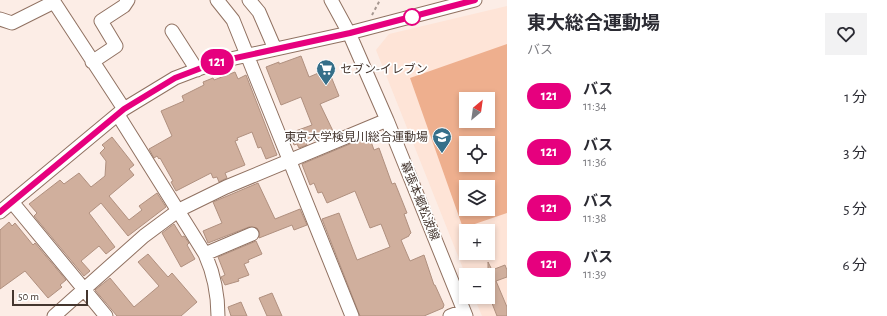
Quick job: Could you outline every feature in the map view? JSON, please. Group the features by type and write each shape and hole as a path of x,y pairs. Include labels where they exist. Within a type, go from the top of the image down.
{"street":[{"path":"92,62 116,46 101,21 124,6 128,0"},
{"path":"217,0 233,20 352,316"},
{"path":"249,0 259,12 275,49"},
{"name":"幕張本郷松波線","path":"331,0 350,33 465,313"},
{"path":"0,212 121,112 175,78 217,62 350,33 475,0"},
{"path":"0,19 12,23 54,2 92,62 205,254 210,264 218,298 218,316"},
{"path":"172,31 197,70"},
{"path":"54,316 144,236 179,210 226,187 387,120"},
{"path":"12,202 106,316"},
{"path":"205,254 252,234"},
{"path":"450,316 465,313"}],"path":[{"path":"372,15 380,0"}],"shaded area":[{"name":"東京大学検見川総合運動場","path":"507,6 507,316 482,316 477,304 495,304 495,268 463,268 460,260 495,260 495,224 459,224 459,258 376,50 389,34"},
{"path":"507,44 507,213 475,224 462,224 410,78"}],"building":[{"path":"301,56 309,77 328,69 339,96 320,104 333,131 329,132 330,135 306,143 307,145 299,148 297,144 294,145 290,133 312,125 301,97 281,105 266,67"},
{"path":"235,72 238,79 246,75 277,155 266,159 261,147 258,148 252,132 237,138 238,140 235,141 245,165 225,173 227,178 219,182 217,177 213,178 211,173 176,191 171,182 173,181 160,158 159,159 157,156 154,158 149,149 172,136 161,111 184,101 182,96 204,85 203,82 213,78 214,80"},
{"path":"369,136 374,150 379,148 392,184 395,183 407,213 404,214 411,233 409,236 401,240 410,261 424,255 434,285 444,305 443,308 424,316 360,316 322,219 339,213 357,260 390,247 381,224 370,228 355,191 327,203 322,192 318,193 314,183 310,185 302,164"},
{"path":"112,137 134,165 129,169 134,175 109,196 129,220 142,210 139,206 157,193 166,207 128,236 101,203 89,213 115,247 106,254 99,246 81,261 90,271 84,276 34,216 37,213 29,204 60,180 64,184 79,173 91,187 105,176 106,161 100,153 105,148 102,145"},
{"path":"258,183 275,219 300,209 307,225 294,230 292,225 259,238 259,231 257,228 249,227 208,243 203,231 222,223 213,202"},
{"path":"9,222 12,226 15,223 33,245 35,243 66,280 60,285 62,287 48,298 25,271 0,289 0,230"},
{"path":"174,224 182,237 184,236 189,243 187,245 195,259 181,267 162,233"},
{"path":"256,241 262,254 248,260 249,262 244,264 249,275 238,279 239,281 225,285 221,277 225,275 218,257"},
{"path":"148,254 168,277 172,273 197,302 181,316 117,316 95,290 110,278 134,307 159,286 138,262"},
{"path":"505,265 507,277 496,281 507,307 507,316 497,316 492,304 495,304 495,269"},
{"path":"272,293 282,316 267,316 259,298"},
{"path":"241,302 247,316 231,316 228,307"}],"bus line":[{"name":"121","path":"0,212 124,109 175,78 217,62 350,33 475,0"}],"place":[{"name":"セブン-イレブン","path":"326,86"},
{"name":"東京大学検見川総合運動場","path":"442,154"}]}
